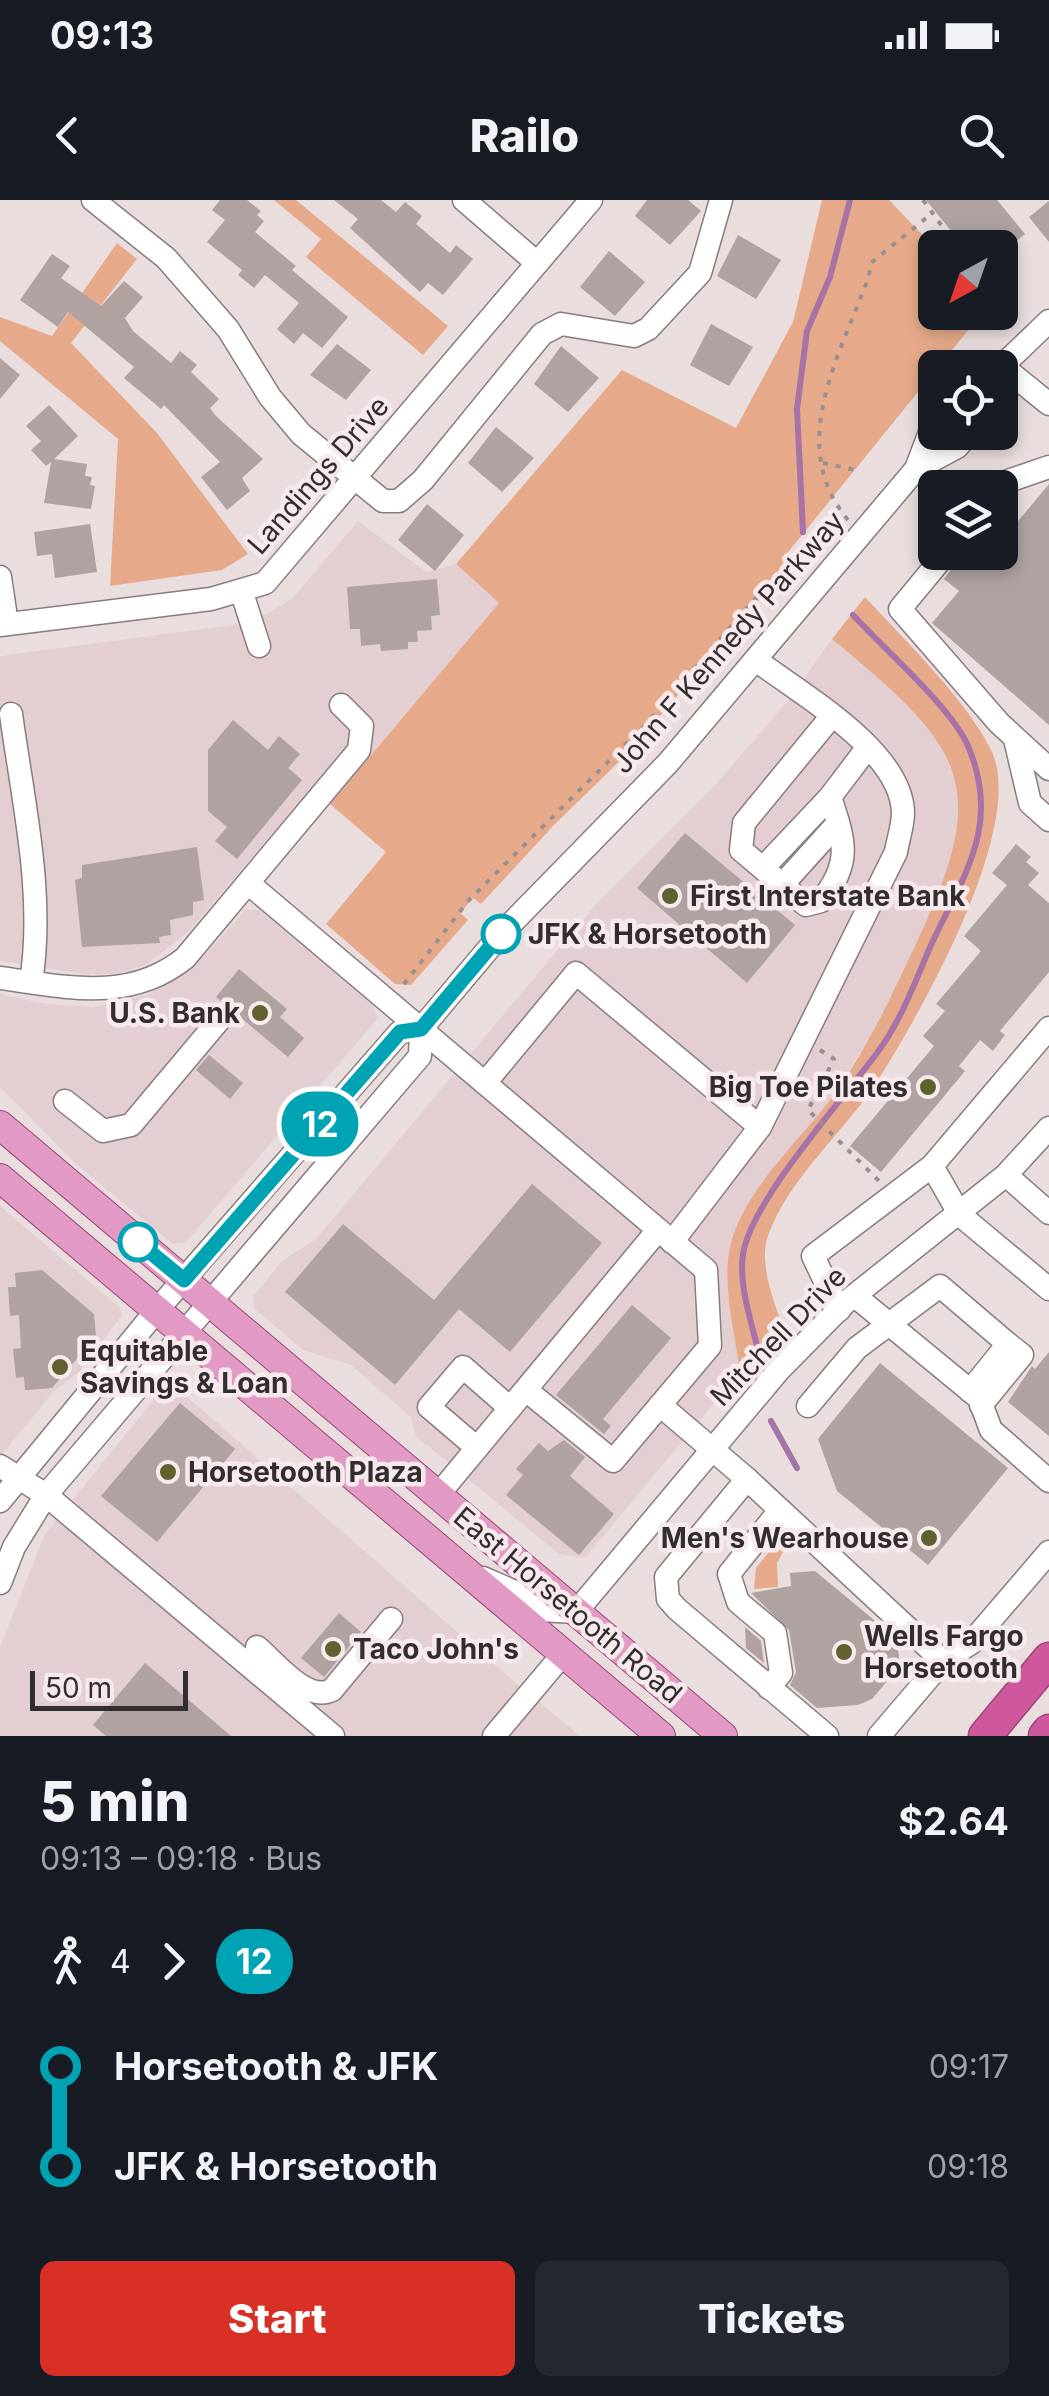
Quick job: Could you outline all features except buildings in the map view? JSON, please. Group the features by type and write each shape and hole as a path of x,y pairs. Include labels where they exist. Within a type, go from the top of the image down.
{"highway":[{"path":"985,1736 1049,1659"}],"main road":[{"name":"East Horsetooth Road","path":"0,1125 723,1736"},
{"name":"East Horsetooth Road","path":"0,1178 660,1736"}],"street":[{"path":"93,200 140,235 202,295 270,397 301,434 383,502 399,501 423,480 542,334 561,324 634,336 648,329 700,274 721,200"},
{"path":"464,200 538,263"},
{"name":"Landings Drive","path":"4,624 242,593 265,583 590,200"},
{"path":"1018,355 1049,321"},
{"path":"1018,384 1049,404"},
{"name":"John F Kennedy Parkway","path":"0,1582 14,1547 46,1496 213,1305 420,1056 421,1029 538,891 668,763 916,469 923,450"},
{"name":"John F Kennedy Parkway","path":"916,469 951,450"},
{"path":"1018,478 1049,467"},
{"path":"933,570 900,609 1014,736 1049,769"},
{"path":"0,577 4,624"},
{"path":"242,593 259,646"},
{"path":"438,1495 518,1399 745,1152 896,852 903,812 890,769 868,747 756,660"},
{"path":"0,978 94,991 149,981 185,958 358,750 362,726 341,705"},
{"path":"11,714 35,886 38,940 31,982"},
{"path":"782,885 741,850 744,823 831,717"},
{"path":"1014,736 1030,803 1049,820"},
{"path":"782,885 837,824 868,747"},
{"path":"782,885 837,824"},
{"path":"248,882 706,1270 710,1346 614,1461 463,1367 429,1407 477,1448"},
{"path":"485,1083 576,974 760,1126"},
{"path":"65,1101 103,1132 132,1125 220,1019"},
{"path":"1049,1028 932,1166 812,1256 847,1302 889,1323 976,1398 991,1430 1049,1481"},
{"name":"John F Kennedy Parkway","path":"0,1501 9,1470 184,1280 400,1032 421,1029"},
{"name":"Mitchell Drive","path":"576,1612 779,1370 847,1302 1006,1175 1049,1128"},
{"path":"0,1139 28,1149"},
{"path":"932,1166 960,1215 1049,1289"},
{"path":"1006,1175 1049,1212"},
{"path":"808,1406 858,1348 940,1286 1022,1355 976,1398"},
{"path":"660,1405 747,1479 943,1662"},
{"path":"9,1470 46,1496 333,1736"},
{"path":"747,1479 666,1578 664,1588 676,1609 828,1736"},
{"path":"769,1688 781,1673 775,1633 738,1602 729,1574 780,1510"},
{"path":"879,1736 943,1662 971,1643 1049,1552"},
{"path":"465,1571 524,1596 540,1610 576,1612"},
{"path":"257,1648 310,1692 322,1694 332,1690 391,1619"},
{"path":"494,1736 563,1654"}],"path":[{"path":"923,200 944,230"},
{"path":"860,535 832,500 817,426 821,402 858,302 868,287 872,263 931,214"},
{"path":"823,462 856,470"},
{"path":"401,990 469,900 646,725 790,559"},
{"path":"804,1041 834,1059 808,1110 867,1164 891,1197"}],"shaded area":[{"path":"274,200 296,200 448,326 423,355 306,257 321,239"},
{"path":"822,200 889,200 918,230 918,330 968,330 952,350 918,350 918,392 785,556 791,562 632,749 481,904 473,898 460,913 468,920 411,985 395,984 326,924 386,852 330,804 499,603 456,564 622,370 736,428 793,322"},
{"path":"117,243 137,259 71,343 157,433 248,554 222,570 110,586 118,439 0,341 0,317 52,336"},
{"path":"358,521 426,572 456,564 499,603 348,782 329,767 188,932 147,964 118,974 85,974 0,961 0,656 233,625 269,613 293,598"},
{"path":"865,597 934,671 981,731 991,750 998,783 995,824 983,870 964,918 919,1011 878,1080 803,1174 777,1214 765,1247 765,1259 785,1332 754,1369 740,1372 727,1268 733,1236 751,1199 830,1100 866,1045 915,946 954,845 958,806 953,773 937,741 912,710 832,639"},
{"path":"832,639 910,703 938,741 955,778 961,822 947,879 877,1026 832,1097 758,1192 732,1237 729,1283 740,1372 585,1558 559,1554 416,1436 411,1417 351,1365 303,1350 254,1308 254,1296 282,1261 316,1239 598,902 716,784 788,701"},
{"path":"246,910 259,910 372,1005 378,1018 185,1243 173,1244 77,1165 0,1087 0,994 46,1004 94,1007 147,995 203,957"},
{"path":"0,1206 120,1308 122,1315 80,1371 52,1393 0,1457"},
{"path":"169,1381 580,1736 0,1736 0,1647 45,1534"},
{"path":"781,1537 789,1541 777,1563 778,1587 754,1589 756,1568"}],"waterway":[{"path":"803,532 797,409 807,331 830,277 850,200"},
{"path":"760,1358 743,1279 743,1254 750,1232 780,1179 893,1028 966,873 980,826 977,775 959,731 932,696 853,615"},
{"path":"771,1421 797,1468"}],"bus line":[{"name":"12","path":"138,1242 184,1280 400,1032 421,1029 501,934"}],"place":[{"name":"First Interstate Bank","path":"670,896"},
{"name":"JFK & Horsetooth","path":"501,934"},
{"name":"U.S. Bank","path":"260,1013"},
{"name":"Big Toe Pilates","path":"928,1087"},
{"name":"Equitable Savings & Loan","path":"60,1367"},
{"name":"Horsetooth Plaza","path":"168,1472"},
{"name":"Men's Wearhouse","path":"929,1538"},
{"name":"Taco John's","path":"333,1649"},
{"name":"Wells Fargo Horsetooth","path":"844,1652"}]}
